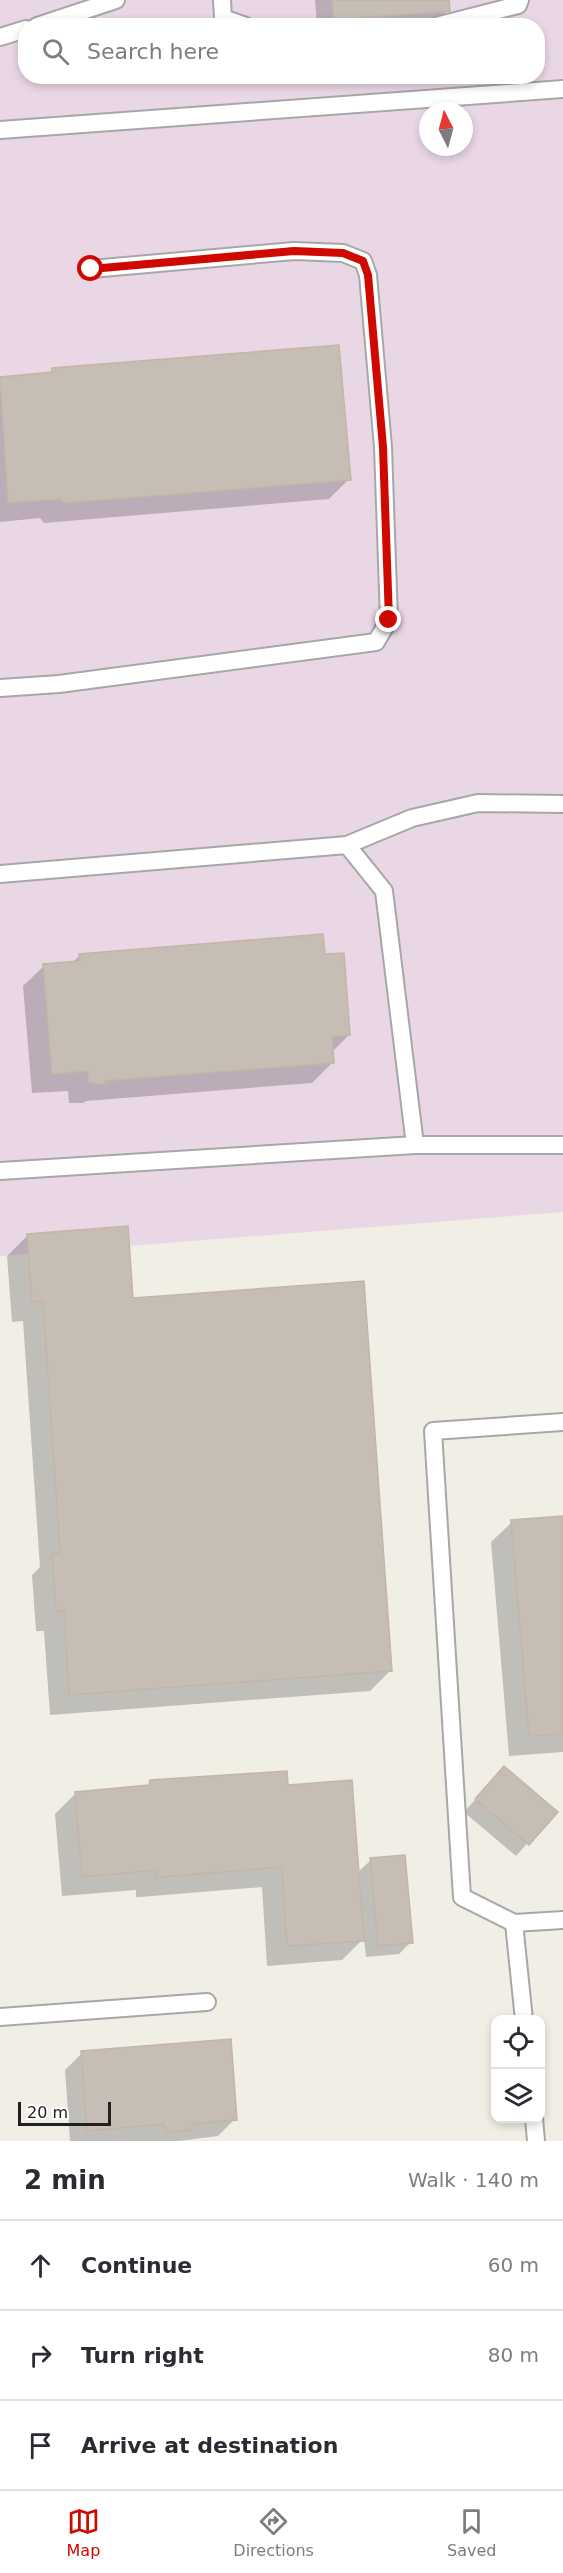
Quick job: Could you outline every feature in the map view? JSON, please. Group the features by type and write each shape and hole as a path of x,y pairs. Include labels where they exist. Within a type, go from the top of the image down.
{"lane":[{"path":"61,18 116,0"},
{"path":"222,0 223,18"},
{"path":"467,18 518,5 520,0"},
{"path":"0,37 18,31"},
{"path":"0,130 563,89"},
{"path":"0,688 58,684 376,642 389,620 383,447 368,275 363,261 343,253 294,251 91,269"},
{"path":"0,874 347,845 412,818 478,803 563,804"},
{"path":"347,845 384,891 415,1145"},
{"path":"0,1171 415,1145 563,1145"},
{"path":"563,1422 433,1431 462,1897 514,1923 563,1920"},
{"path":"514,1923 524,2015"},
{"path":"0,2017 207,2002"},
{"path":"534,2123 536,2141"}],"shaded area":[{"path":"0,0 563,0 563,1212 0,1256"}],"building":[{"path":"332,0 449,0 450,11 334,18"},
{"path":"339,345 351,480 65,503 61,499 8,503 0,377 52,372 52,368"},
{"path":"323,934 325,954 344,953 350,1035 332,1037 334,1063 104,1081 105,1084 89,1083 88,1071 52,1074 43,964 80,961 79,954"},
{"path":"128,1226 133,1298 364,1281 392,1671 69,1695 64,1611 56,1611 52,1553 60,1553 43,1301 32,1302 27,1234"},
{"path":"563,1516 563,1734 529,1736 511,1520"},
{"path":"504,1766 558,1812 529,1845 475,1799"},
{"path":"287,1771 288,1785 352,1780 364,1941 287,1946 282,1867 161,1877 156,1877 156,1870 82,1877 75,1792 149,1785 150,1780"},
{"path":"405,1855 413,1943 378,1946 370,1858"},
{"path":"231,2039 237,2120 192,2124 192,2130 167,2132 163,2124 87,2131 81,2051"}],"route":[{"path":"91,269 294,251 343,253 363,261 368,275 383,447 389,620"}]}
